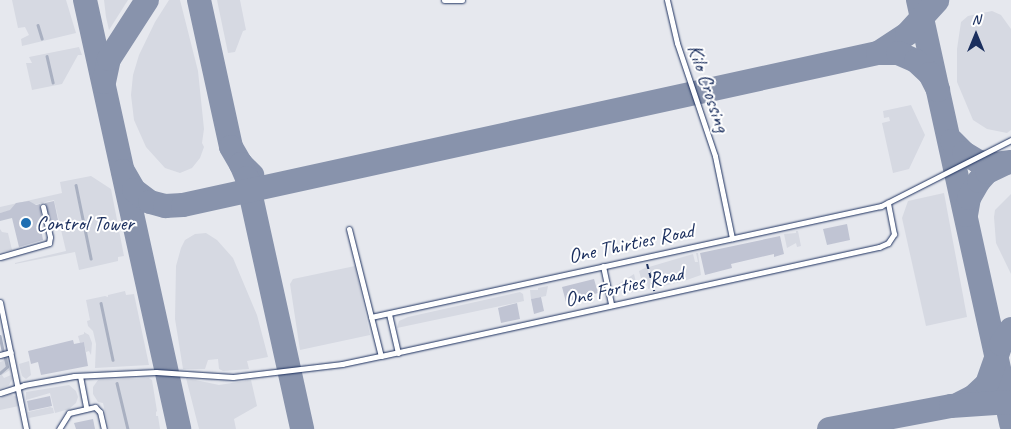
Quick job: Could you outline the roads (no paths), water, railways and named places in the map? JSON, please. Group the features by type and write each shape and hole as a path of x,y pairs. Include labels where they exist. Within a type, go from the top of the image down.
{"lane":[{"path":"444,0 462,0"},
{"name":"Kilo Crossing","path":"667,0 675,38 713,149 732,238"},
{"name":"One Thirties Road","path":"371,317 888,203 1011,140"},
{"name":"One Forties Road","path":"0,394 18,386 80,376 146,372 222,377 250,375 381,356 880,246 892,240 894,230 888,203"},
{"path":"0,257 49,243 50,237 43,207"},
{"path":"349,229 381,356"},
{"path":"603,266 611,305"},
{"path":"0,302 26,429"},
{"path":"389,314 398,352"},
{"path":"0,355 11,352"},
{"path":"80,376 86,408"},
{"path":"59,429 69,413 86,408 98,408 104,429"}],"waterway":[{"path":"38,25 42,38"},
{"path":"47,56 53,82"},
{"path":"76,185 91,258"},
{"path":"101,303 113,360"},
{"path":"0,336 3,350"},
{"path":"0,373 7,367 5,358"},
{"path":"117,383 128,429"}],"place":[{"name":"Control Tower","path":"26,223"}]}
